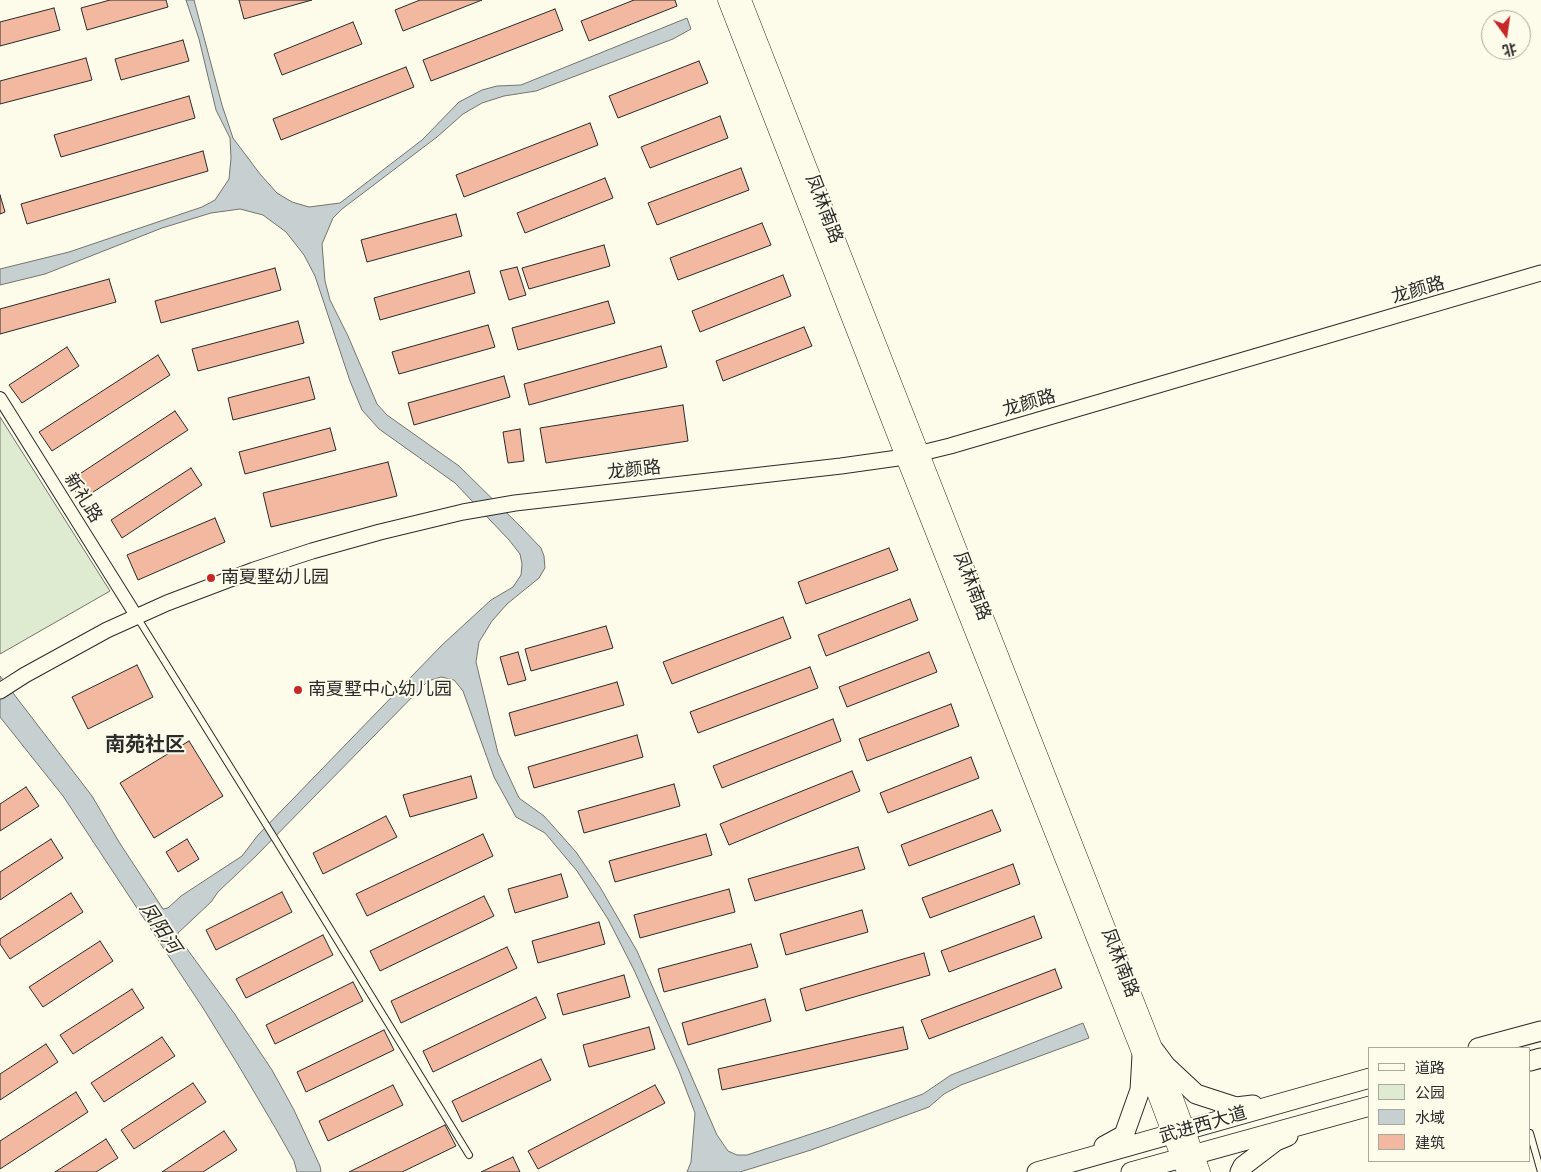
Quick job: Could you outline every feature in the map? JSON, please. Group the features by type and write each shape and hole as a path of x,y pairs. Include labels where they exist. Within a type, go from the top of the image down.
{"main road":[{"name":"凤林南路","path":"727,0 912,455 1148,1052 1179,1132 1188,1161 1201,1172"},
{"name":"凤林南路","path":"742,0 912,455"},
{"path":"1482,1047 1541,1030"},
{"path":"1081,1160 1124,1135 1140,1090 1148,1052 1196,1094 1236,1107 1289,1101"},
{"name":"武进西大道","path":"1037,1172 1368,1079"},
{"name":"武进西大道","path":"1131,1172 1188,1161 1368,1107"},
{"path":"1240,1172 1243,1166 1276,1141 1335,1115"}],"street":[{"name":"龙颜路","path":"0,691 25,675 107,630 167,603 245,573 312,551 380,532 463,512 515,503 841,466 912,455 1541,274"},
{"name":"新礼路","path":"0,398 137,617"}],"lane":[{"path":"137,617 470,1155"},
{"path":"1531,1137 1541,1172"}],"green space":[{"path":"0,417 110,591 0,654"}],"water":[{"name":"凤阳河","path":"186,0 194,0 222,105 233,138 277,193 292,202 309,207 340,203 422,140 459,102 482,90 497,86 521,85 687,18 691,29 673,39 536,91 504,96 482,103 463,114 437,137 342,209 333,218 322,244 325,281 330,300 348,336 377,404 387,415 459,466 541,548 544,556 545,568 539,578 507,604 492,621 479,642 476,662 498,753 519,798 544,816 576,852 600,887 637,951 717,1135 728,1151 737,1155 747,1155 832,1127 923,1094 951,1075 1083,1023 1089,1038 961,1085 944,1094 929,1107 811,1150 740,1172 687,1172 691,1162 695,1113 679,1071 634,970 608,919 577,871 545,833 516,817 494,777 463,691 454,680 441,677 428,681 256,856 218,892 211,902 178,933 179,938 234,1013 272,1070 294,1110 321,1172 297,1172 294,1161 276,1129 203,1008 63,796 0,717 0,676 92,796 119,842 163,909 168,908 181,896 242,856 258,835 442,645 491,600 513,587 521,575 522,564 520,554 509,540 455,483 379,429 362,410 350,381 315,276 304,255 286,232 263,215 240,209 211,213 162,228 45,274 0,285 0,269 69,252 202,207 215,200 229,179 230,138 216,110 199,39"}],"building":[{"path":"110,0 166,0 168,7 87,30 81,8"},
{"path":"239,0 312,0 244,19"},
{"path":"420,0 482,0 403,31 395,10"},
{"path":"634,0 675,0 677,6 589,41 581,21"},
{"path":"54,8 60,30 0,46 0,22"},
{"path":"555,9 563,30 431,81 423,60"},
{"path":"353,22 362,44 282,75 274,54"},
{"path":"183,40 189,61 121,80 115,59"},
{"path":"86,58 92,80 0,104 0,81"},
{"path":"699,61 708,83 618,118 609,96"},
{"path":"406,67 414,87 281,140 273,119"},
{"path":"189,96 195,118 61,157 54,135"},
{"path":"720,116 728,138 650,168 641,147"},
{"path":"590,123 598,145 464,197 456,175"},
{"path":"203,151 208,171 27,224 21,204"},
{"path":"741,168 749,190 657,225 648,203"},
{"path":"605,178 613,198 525,233 517,213"},
{"path":"0,195 5,212 0,214"},
{"path":"456,214 462,236 367,262 361,240"},
{"path":"762,223 771,245 678,280 670,258"},
{"path":"604,245 610,266 529,289 522,268"},
{"path":"517,267 526,295 509,300 500,271"},
{"path":"275,268 281,290 161,323 155,301"},
{"path":"469,271 475,293 380,320 374,298"},
{"path":"783,275 791,296 700,332 692,311"},
{"path":"109,279 116,302 0,334 0,309"},
{"path":"608,301 615,323 518,350 512,328"},
{"path":"298,321 304,343 198,371 192,349"},
{"path":"488,325 495,347 399,374 392,352"},
{"path":"804,327 812,346 723,381 716,361"},
{"path":"661,346 667,367 529,405 524,384"},
{"path":"67,347 79,366 22,403 9,385"},
{"path":"158,355 170,375 52,451 39,432"},
{"path":"504,376 510,397 414,425 408,403"},
{"path":"309,377 315,399 233,420 228,398"},
{"path":"683,405 688,441 546,463 540,428"},
{"path":"175,411 188,430 81,500 69,481"},
{"path":"330,428 336,450 245,474 239,452"},
{"path":"520,429 524,461 508,463 503,432"},
{"path":"388,462 397,496 271,527 263,493"},
{"path":"191,468 202,485 122,538 111,520"},
{"path":"215,518 225,542 138,580 127,555"},
{"path":"889,548 898,570 806,604 798,582"},
{"path":"910,599 918,620 826,656 818,635"},
{"path":"783,617 791,638 672,684 663,662"},
{"path":"606,626 613,648 531,671 525,649"},
{"path":"518,652 526,680 508,685 500,657"},
{"path":"929,652 937,672 847,707 839,687"},
{"path":"137,665 153,697 88,729 72,697"},
{"path":"810,667 818,688 698,733 690,712"},
{"path":"617,682 624,705 515,736 509,713"},
{"path":"951,704 959,726 867,761 859,739"},
{"path":"833,719 841,741 722,788 713,766"},
{"path":"637,735 643,757 534,788 528,767"},
{"path":"189,741 223,796 154,838 120,783"},
{"path":"971,757 979,778 888,813 880,793"},
{"path":"852,771 860,791 729,845 720,824"},
{"path":"471,776 477,798 410,817 403,795"},
{"path":"674,784 680,806 584,833 578,811"},
{"path":"26,787 39,806 0,831 0,804"},
{"path":"992,810 1001,831 909,866 901,845"},
{"path":"386,816 397,837 323,874 313,853"},
{"path":"483,834 493,856 367,916 356,894"},
{"path":"706,834 712,855 615,882 609,861"},
{"path":"51,839 63,858 0,900 0,872"},
{"path":"187,839 199,859 178,872 166,852"},
{"path":"858,847 865,869 755,901 748,879"},
{"path":"1013,864 1020,884 930,918 922,898"},
{"path":"561,874 568,897 515,913 508,889"},
{"path":"729,889 735,912 640,938 634,915"},
{"path":"282,892 292,912 216,950 206,930"},
{"path":"71,893 83,912 10,959 0,944 0,939"},
{"path":"484,896 494,916 380,971 370,951"},
{"path":"862,910 868,932 786,955 780,934"},
{"path":"1034,916 1042,938 949,972 941,951"},
{"path":"599,922 605,944 538,963 532,941"},
{"path":"323,935 333,955 246,998 236,979"},
{"path":"100,941 113,961 43,1007 29,987"},
{"path":"751,944 758,967 664,992 658,969"},
{"path":"507,947 517,968 401,1023 391,1001"},
{"path":"924,953 930,975 806,1011 800,989"},
{"path":"1055,969 1062,988 929,1039 921,1020"},
{"path":"624,975 630,997 563,1015 557,994"},
{"path":"353,982 363,1001 275,1044 266,1025"},
{"path":"132,989 144,1008 73,1054 60,1035"},
{"path":"536,997 546,1018 433,1072 423,1051"},
{"path":"765,999 771,1021 688,1045 682,1023"},
{"path":"649,1027 655,1049 589,1067 583,1045"},
{"path":"903,1027 908,1049 722,1090 718,1069"},
{"path":"384,1030 394,1050 306,1092 297,1072"},
{"path":"162,1037 175,1056 104,1102 91,1083"},
{"path":"46,1044 58,1062 0,1100 0,1074"},
{"path":"541,1059 551,1080 462,1122 452,1101"},
{"path":"193,1083 206,1102 134,1149 121,1130"},
{"path":"393,1085 403,1105 328,1141 319,1121"},
{"path":"655,1085 665,1103 538,1169 528,1151"},
{"path":"76,1092 88,1112 0,1169 0,1141"},
{"path":"445,1125 456,1146 402,1172 349,1172"},
{"path":"224,1131 237,1150 203,1172 162,1172"},
{"path":"106,1139 118,1158 96,1172 55,1172"},
{"path":"513,1157 520,1172 481,1172"}],"place":[{"name":"南夏墅幼儿园","path":"211,578"},
{"name":"南夏墅中心幼儿园","path":"298,690"}],"district":[{"name":"南苑社区","path":"145,745"}]}
